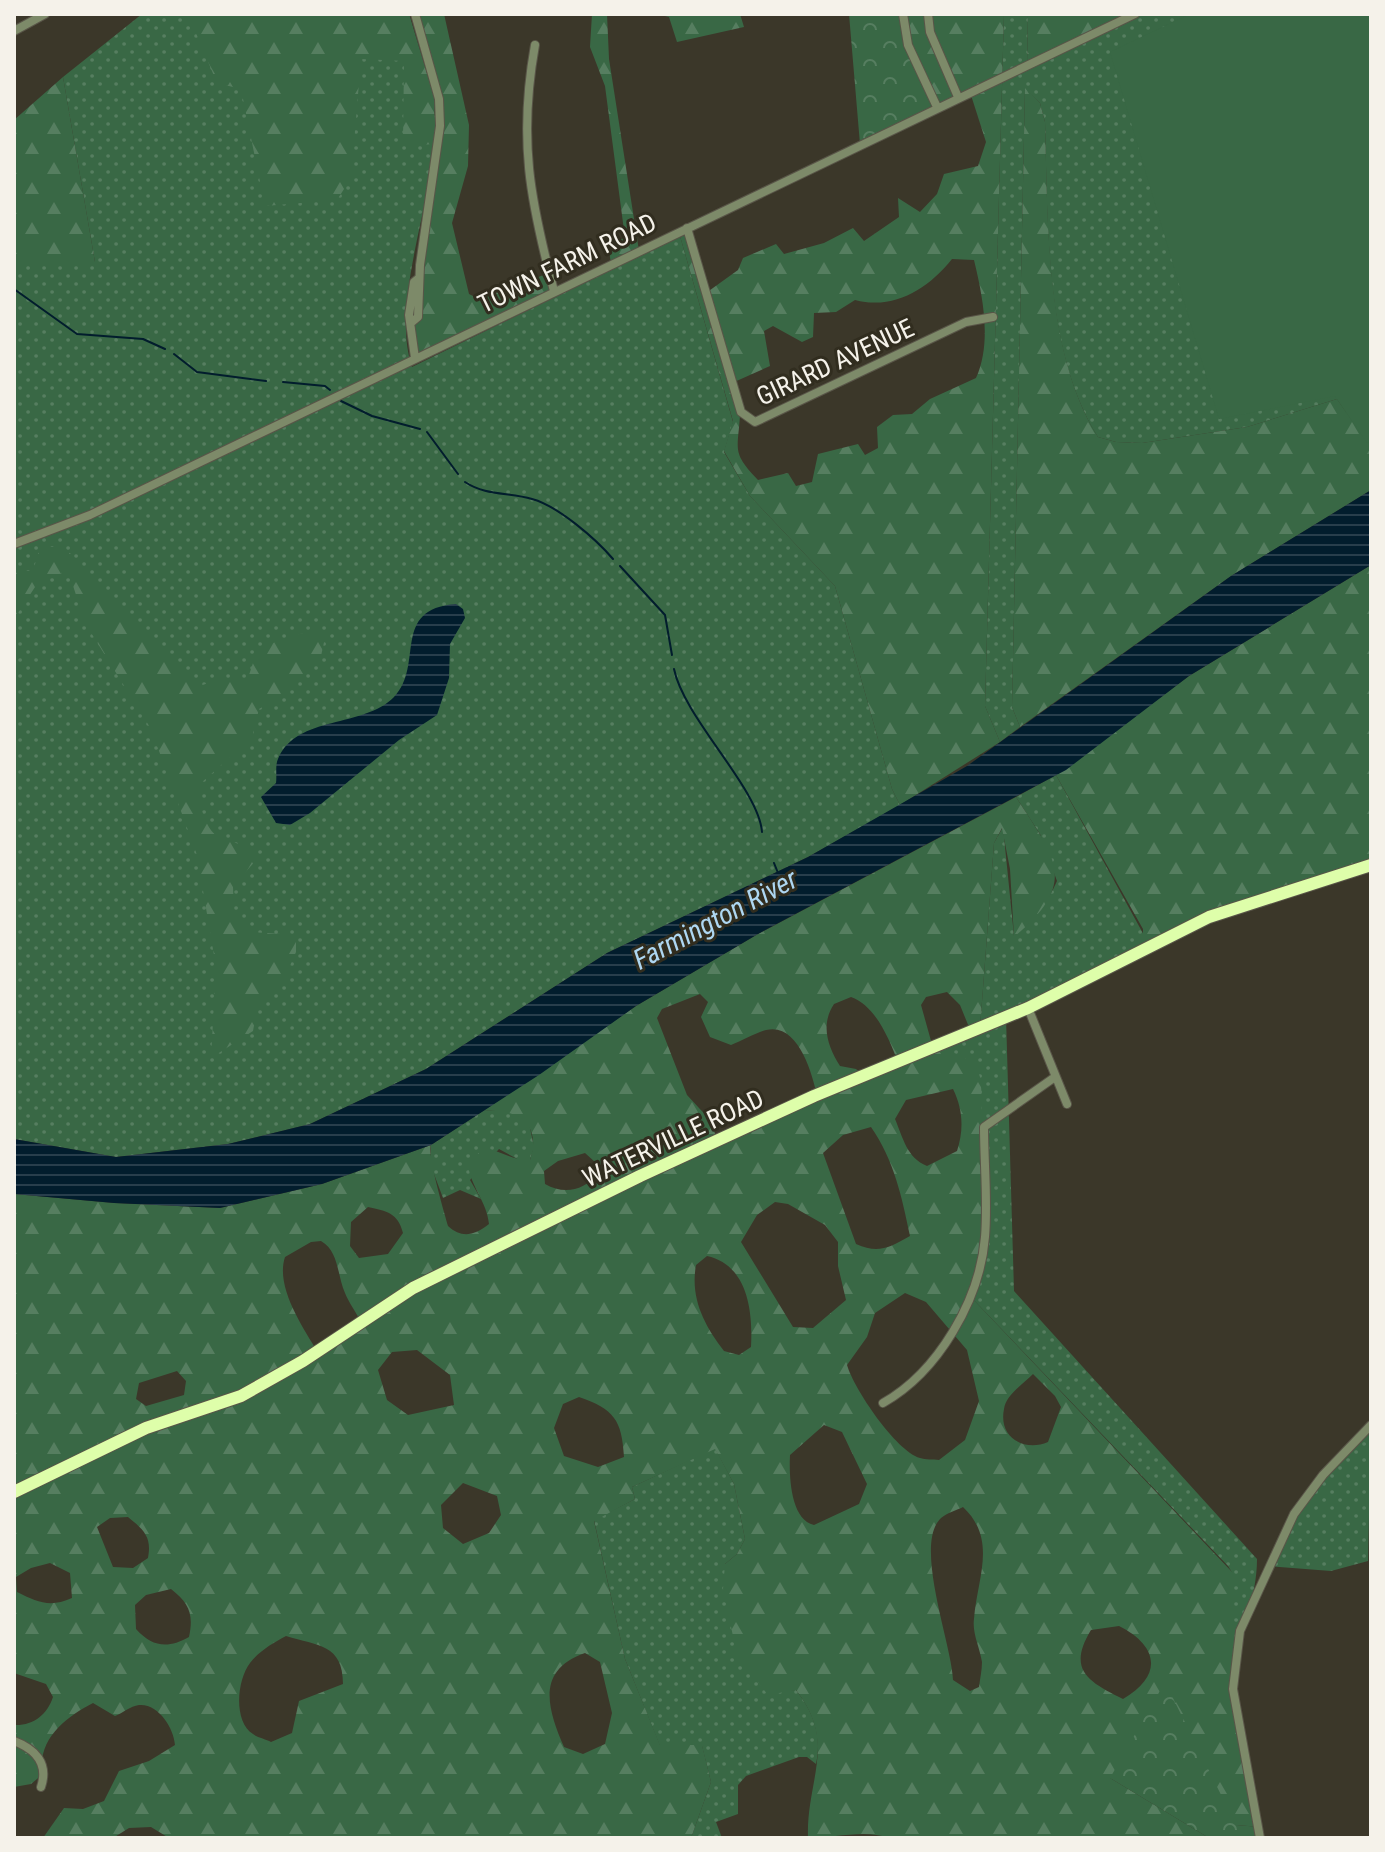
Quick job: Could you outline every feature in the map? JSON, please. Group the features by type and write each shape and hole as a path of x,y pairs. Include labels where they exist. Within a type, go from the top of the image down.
{"highway":[{"name":"WATERVILLE ROAD","path":"14,1492 146,1428 241,1396 303,1361 413,1288 640,1176 814,1096 1028,1008 1209,917 1371,865"}],"street":[{"path":"14,31 45,14"},
{"path":"415,14 439,99 440,126 419,278 414,282 409,315 415,358"},
{"path":"903,14 908,45 937,107"},
{"path":"928,14 930,32 958,97"},
{"name":"TOWN FARM ROAD","path":"14,544 90,515 1135,14"},
{"path":"535,45 527,91 527,172 554,291"},
{"name":"GIRARD AVENUE","path":"687,228 741,412 755,422 966,322 993,317"},
{"path":"1028,1008 1067,1104"},
{"path":"883,1403 904,1392 946,1345 974,1285 985,1239 984,1127 1055,1077"},
{"path":"1260,1838 1233,1689 1240,1631 1268,1566 1300,1506 1323,1475 1371,1425"},
{"path":"14,1741 35,1751 43,1770 41,1787"}],"green space":[{"path":"142,14 409,14 436,129 409,282 407,341 412,367 680,236 733,422 724,452 750,496 835,586 892,789 900,805 808,857 607,953 426,1069 310,1124 228,1144 116,1157 14,1139 14,262 95,262 63,77"},
{"path":"188,14 409,14 435,100 433,144 411,146 403,142 404,61 361,59 351,178 337,200 265,206 241,89 217,83"},
{"path":"415,14 444,14 469,125 468,166 452,223 469,294 479,299 549,273 554,291 415,358 412,322 418,317 440,126 439,99"},
{"path":"592,14 607,14 609,59 639,251 611,264 608,243 625,238 605,86 590,47"},
{"path":"657,14 740,14 744,27 677,42 669,17"},
{"path":"849,14 903,14 903,27 937,107 860,144"},
{"path":"903,14 1004,14 985,706 1000,742 900,805 892,789 835,586 750,496 724,451 733,421 680,236 687,228 706,293 738,270 743,258 776,244 784,254 824,243 853,228 864,241 899,217 898,198 920,212 937,194 944,174 978,166 986,142 970,92 937,107 915,62","holes":["952,259 974,260 983,304 985,335 976,378 930,399 912,414 893,415 877,427 878,448 865,455 858,444 818,454 812,482 796,486 788,473 758,480 738,450 740,411 732,383 770,366 764,331 773,326 802,342 813,337 814,313 836,312 855,300 896,300 932,280"]},
{"path":"1004,14 1028,14 1027,64 1135,14 1371,14 1371,441 1367,443 1337,399 1247,427 1142,443 1116,442 1098,437 1080,403 1058,326 1049,243 1045,122 1040,103 1025,89 1012,707 1020,727 1000,742 985,706"},
{"path":"1028,14 1135,14 1027,65"},
{"path":"1190,14 1371,14 1371,441 1367,443 1335,396 1219,419 1110,52"},
{"path":"63,77 95,262 14,262 14,120"},
{"path":"1025,88 1040,103 1045,122 1049,242 1059,326 1081,404 1098,437 1116,442 1142,443 1247,427 1337,399 1367,442 1371,441 1371,490 1231,576 1020,727 1012,707"},
{"path":"40,547 64,547 176,662 194,688 223,678 246,684 258,648 299,634 326,633 321,656 282,693 259,709 252,738 201,783 198,796 212,832 249,849 258,858 233,886 234,916 251,932 296,935 296,952 280,988 257,1009 253,1031 211,1058 216,967 197,855 151,729 85,623 68,570 37,584 14,619 14,571 33,571"},
{"path":"1371,565 1371,865 1143,944 1143,929 1056,775 1189,676"},
{"path":"1056,775 1145,937 1143,944 1006,1017 1014,1291 1257,1559 1251,1602 1233,1671 1233,1574 1228,1566 969,1295 984,1127 928,1050 980,1028 994,843 1003,827 1014,936 1039,911 1057,881 1040,834 1016,797"},
{"path":"1016,797 1041,837 1050,854 1054,885 1035,918 1014,937 1010,869 1002,828 994,843 980,1028 971,1032 960,1005 947,992 926,997 921,1005 931,1050 962,1056 974,1065 981,1080 985,1239 969,1295 1233,1573 1233,1689 1260,1827 1236,1825 1110,1778 1209,1838 888,1838 860,1834 808,1838 817,1762 815,1728 796,1690 768,1695 737,1655 723,1589 725,1564 737,1554 745,1539 734,1484 715,1449 632,1487 635,1499 594,1521 625,1659 660,1745 702,1745 711,1782 691,1838 169,1838 151,1827 129,1828 113,1838 43,1838 64,1808 83,1809 104,1801 119,1771 149,1761 175,1745 168,1724 152,1708 136,1706 115,1716 93,1703 55,1731 44,1751 43,1774 31,1784 14,1787 14,1725 27,1724 38,1718 53,1697 46,1684 14,1673 14,1194 220,1208 322,1184 431,1145 434,1171 448,1226 458,1233 474,1233 489,1224 468,1165 483,1148 530,1160 533,1147 530,1128 524,1121 507,1112 483,1111 636,1006 758,934","holes":["700,994 708,1002 701,1017 710,1037 731,1045 766,1030 787,1034 802,1051 817,1095 717,1140 711,1121 687,1095 657,1018 662,1009","851,997 860,1001 886,1034 898,1062 864,1076 856,1069 840,1066 829,1044 827,1028 834,1004","953,1089 961,1120 957,1151 927,1166 910,1153 895,1119 906,1100","871,1127 891,1166 910,1236 896,1244 871,1249 856,1244 823,1153 843,1135","585,1153 595,1162 598,1173 580,1187 566,1190 545,1184 544,1171 558,1161","775,1202 788,1204 825,1225 838,1242 838,1266 846,1300 813,1328 793,1327 741,1242 757,1215","368,1207 395,1217 403,1233 388,1254 359,1258 350,1246 351,1222","321,1241 327,1245 345,1293 361,1322 317,1351 287,1294 283,1269 285,1257 311,1242","707,1256 731,1269 749,1305 751,1347 739,1355 724,1351 700,1311 695,1289 696,1265","905,1293 926,1302 967,1350 979,1401 965,1440 939,1460 922,1459 910,1453 877,1418 847,1365 867,1337 875,1313","417,1350 450,1375 454,1405 408,1415 387,1400 378,1370 392,1352","177,1371 186,1381 184,1395 146,1406 136,1399 139,1383","1033,1374 1055,1396 1061,1407 1048,1442 1022,1444 1009,1435 1003,1419 1004,1409 1016,1390","579,1397 601,1406 614,1418 621,1434 624,1457 598,1467 564,1456 554,1428 563,1404","824,1425 842,1432 867,1484 859,1504 814,1525 800,1515 790,1473 790,1455","463,1483 497,1496 501,1515 489,1533 463,1544 443,1528 441,1505","963,1507 974,1520 983,1546 974,1624 982,1668 979,1687 970,1691 953,1680 932,1571 933,1531 941,1518","128,1517 146,1534 148,1558 133,1568 113,1567 97,1527 110,1518","50,1563 70,1573 72,1598 64,1601 44,1602 17,1592 16,1577 31,1568","171,1589 189,1610 189,1637 167,1644 148,1640 136,1629 135,1605 146,1595","1119,1626 1142,1643 1151,1661 1145,1681 1123,1699 1092,1681 1081,1665 1084,1644 1091,1630","286,1636 318,1645 339,1661 343,1684 299,1701 292,1733 271,1742 247,1728 242,1720 239,1700 246,1670 266,1648","585,1653 600,1662 612,1713 605,1744 583,1754 564,1747 550,1705 552,1680 569,1660"]},
{"path":"509,1110 529,1123 534,1147 530,1160 521,1161 499,1149 470,1180 481,1199 460,1190 443,1198 431,1166 431,1145 483,1111"},
{"path":"1371,1425 1368,1561 1331,1571 1268,1566 1294,1514"},
{"path":"715,1448 734,1484 745,1539 737,1554 725,1564 776,1691 796,1690 808,1707 817,1734 818,1754 816,1764 807,1757 799,1757 746,1776 738,1785 738,1814 716,1822 722,1838 691,1838 711,1782 702,1746 660,1746 625,1659 594,1520 635,1499 632,1487"},
{"path":"1165,1682 1236,1825 1260,1827 1260,1838 1209,1838 1110,1778"}],"water":[{"name":"Farmington River","path":"1371,490 1371,565 1189,676 1066,770 758,934 636,1006 539,1075 431,1145 322,1184 220,1208 14,1194 14,1139 116,1157 228,1144 310,1124 426,1069 607,953 808,857 967,766 1231,576"},
{"path":"456,604 463,609 465,618 450,644 449,678 437,715 399,740 310,813 290,825 276,823 261,797 276,783 277,761 287,745 315,728 366,714 394,697 403,684 412,640 423,616 436,608"}],"waterway":[{"path":"14,289 77,334 143,339 165,349"},
{"path":"174,354 197,372 266,381"},
{"path":"283,382 325,386 330,390"},
{"path":"341,401 372,416 420,429"},
{"path":"427,432 458,474"},
{"path":"465,482 481,490 542,503 576,524 613,559"},
{"path":"620,566 665,615 672,655"},
{"path":"674,669 692,709 748,795 762,832"},
{"name":"Farmington River","path":"774,863 778,873"}]}
